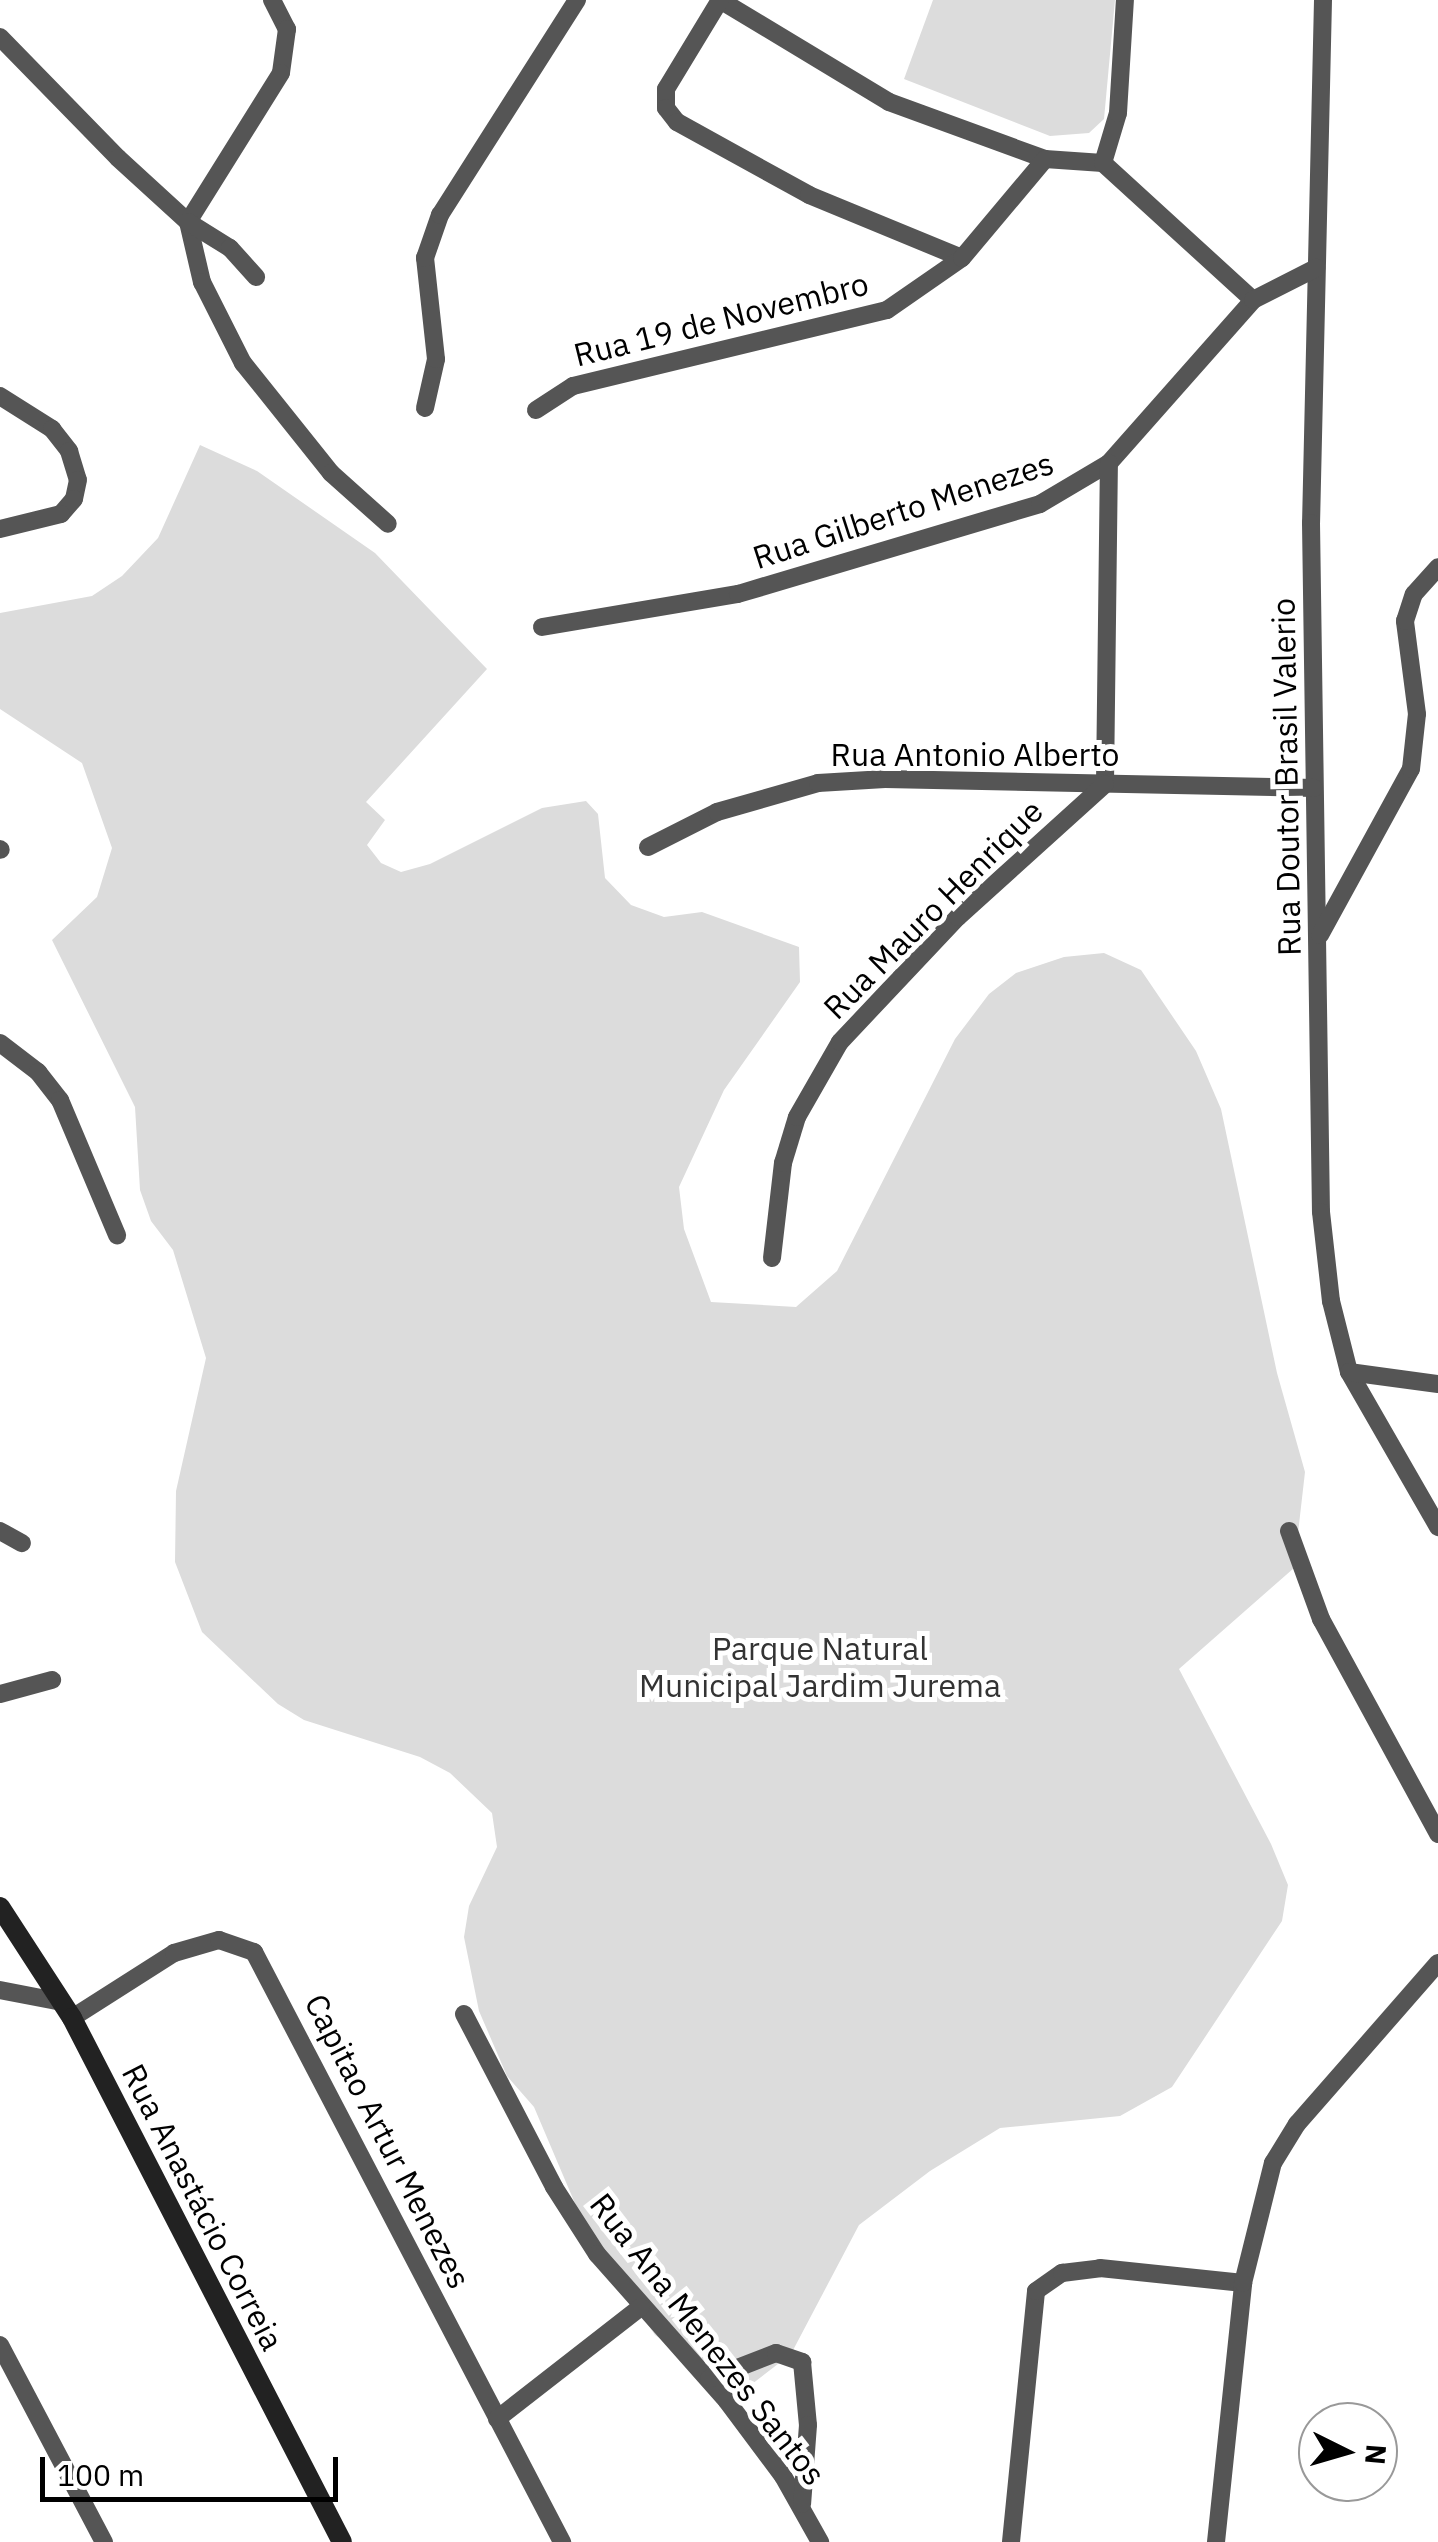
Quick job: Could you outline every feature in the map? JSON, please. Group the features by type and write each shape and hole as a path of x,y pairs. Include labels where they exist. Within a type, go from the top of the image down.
{"main road":[{"name":"Rua Anastácio Correia","path":"0,1907 67,2010 342,2542"}],"street":[{"path":"272,0 286,30 282,73 188,222 202,282 242,363 331,474 388,524"},
{"path":"425,408 436,358 425,258 440,216 577,0"},
{"path":"962,258 809,196 677,122 666,108 666,89 720,0 889,102 1045,159 1103,162 1253,300"},
{"path":"1103,162 1118,113 1125,0"},
{"name":"Rua Doutor Brasil Valerio","path":"1324,0 1316,268 1314,788 1320,936 1321,1212 1330,1300 1349,1372 1438,1527"},
{"path":"0,36 188,222 230,248 256,278"},
{"name":"Rua 19 de Novembro","path":"536,410 573,386 862,320 912,297 962,258 1045,159"},
{"name":"Rua Gilberto Menezes","path":"542,627 617,619 758,588 1040,504 1109,463 1253,300 1316,268"},
{"path":"0,396 52,430 69,452 78,480 74,499 61,514 0,529"},
{"path":"1105,784 1109,463"},
{"path":"1320,936 1411,768 1417,714 1405,621 1414,594 1438,567"},
{"name":"Rua Antonio Alberto","path":"648,847 717,812 818,783 1314,788"},
{"name":"Rua Mauro Henrique","path":"772,1258 784,1163 797,1117 840,1042 958,917 1105,784"},
{"path":"0,1043 38,1072 60,1100 116,1235"},
{"path":"1349,1372 1438,1384"},
{"path":"0,1530 22,1543"},
{"path":"1289,1531 1321,1619 1438,1834"},
{"path":"0,1694 52,1680"},
{"name":"Capitao Artur Menezes","path":"67,2010 174,1953 220,1940 254,1952 562,2542"},
{"path":"1216,2542 1243,2283 1282,2146 1438,1963"},
{"path":"0,1990 67,2010"},
{"name":"Rua Ana Menezes Santos","path":"464,2014 554,2188 641,2307 709,2379 802,2507 820,2542"},
{"path":"1011,2542 1036,2291 1062,2273 1100,2268 1243,2283"},
{"path":"497,2419 641,2307"},
{"path":"0,2345 104,2542"},
{"path":"709,2379 776,2353 802,2362 808,2425 802,2507"}],"green space":[{"path":"933,0 1115,0 1104,119 1089,133 1050,136 904,79"},
{"name":"Parque Natural Municipal Jardim Jurema","path":"200,445 257,471 375,553 487,669 366,802 385,820 367,845 381,863 401,872 430,864 542,808 586,801 598,814 605,878 631,905 664,917 702,912 799,947 800,982 724,1090 679,1187 684,1229 711,1302 796,1307 837,1271 955,1039 989,994 1016,973 1064,957 1104,953 1141,970 1196,1051 1221,1109 1277,1373 1305,1472 1294,1568 1179,1669 1271,1844 1288,1885 1282,1921 1172,2087 1120,2116 1000,2128 930,2171 859,2225 791,2354 752,2384 721,2382 655,2335 591,2241 534,2107 507,2076 479,2011 464,1937 469,1906 497,1847 492,1813 450,1773 420,1757 304,1720 278,1704 202,1632 175,1562 176,1491 206,1358 173,1250 151,1221 140,1190 135,1107 52,940 97,897 112,848 82,763 0,709 0,613 92,596 122,576 158,538"}]}
